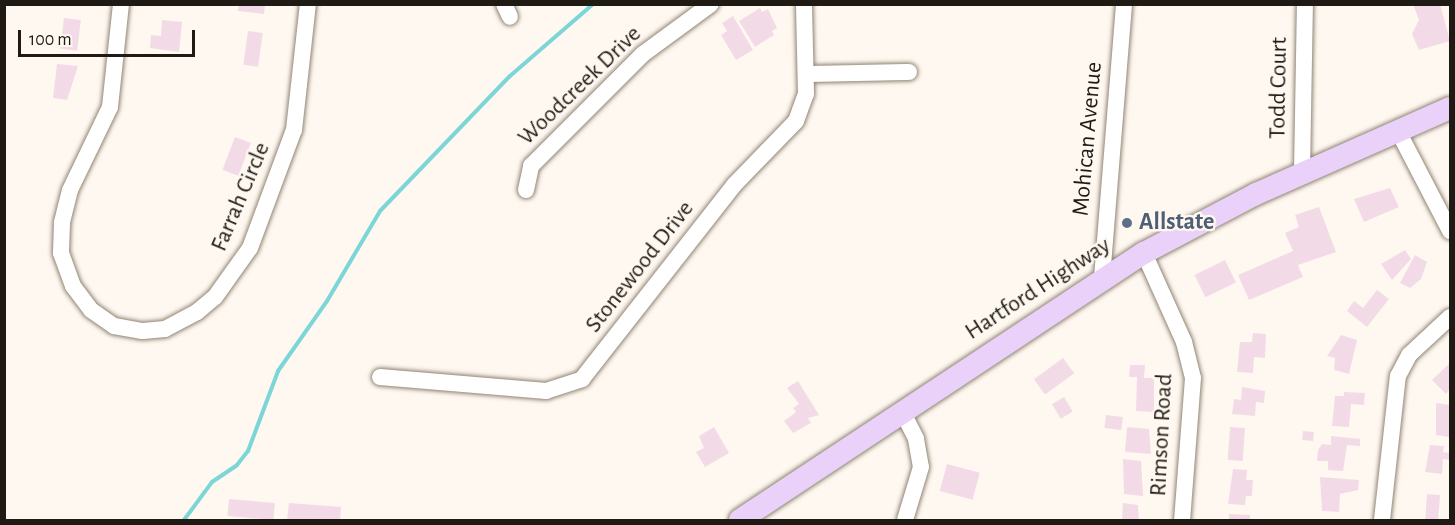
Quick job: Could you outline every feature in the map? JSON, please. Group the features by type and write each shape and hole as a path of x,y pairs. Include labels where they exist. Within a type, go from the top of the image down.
{"main road":[{"name":"Hartford Highway","path":"740,520 1102,278 1144,253 1302,172 1450,108"}],"street":[{"name":"Farrah Circle","path":"121,4 110,107 70,190 62,223 61,253 73,286 91,310 114,326 149,331 165,329 197,312 215,297 250,248 294,130 308,4"},
{"name":"Woodcreek Drive","path":"526,190 531,166 643,54 711,4"},
{"name":"Stonewood Drive","path":"380,377 546,391 582,379 734,185 791,129 804,103 806,74 804,4"},
{"name":"Mohican Avenue","path":"1102,278 1124,4"},
{"name":"Todd Court","path":"1302,172 1305,4"},
{"path":"806,74 909,72"},
{"path":"1398,130 1450,231"},
{"name":"Rimson Road","path":"1144,253 1184,342 1193,378 1182,520"},
{"path":"1382,520 1398,376 1409,355 1450,317"},
{"path":"902,411 916,439 921,467 904,520"}],"building":[{"path":"239,4 265,4 264,14 238,11"},
{"path":"1413,4 1440,4 1450,41 1419,50 1412,34 1419,20"},
{"path":"760,8 762,12 768,9 777,28 772,31 774,35 755,47 739,21"},
{"path":"733,16 753,50 736,60 721,35 727,31 722,23"},
{"path":"64,18 81,20 77,51 60,49"},
{"path":"162,20 182,22 179,52 150,48 151,35 161,36"},
{"path":"248,31 263,33 258,67 243,65"},
{"path":"57,64 78,66 67,100 53,98"},
{"path":"235,137 251,143 238,176 222,170"},
{"path":"1390,188 1399,207 1364,222 1354,199"},
{"path":"1319,207 1336,252 1298,265 1303,277 1249,300 1238,275 1293,251 1285,233 1299,227 1295,215"},
{"path":"1405,250 1411,259 1392,280 1381,264"},
{"path":"1415,255 1427,262 1421,279 1410,288 1400,283"},
{"path":"1225,260 1236,282 1205,297 1194,275"},
{"path":"1377,290 1389,299 1367,327 1347,311 1354,301 1363,308"},
{"path":"1253,333 1266,334 1265,358 1254,357 1253,373 1237,372 1240,342 1252,342"},
{"path":"1341,335 1357,340 1349,374 1334,370 1335,358 1327,356"},
{"path":"1063,358 1074,373 1045,395 1034,379"},
{"path":"1450,363 1450,389 1446,394 1432,380"},
{"path":"1130,365 1145,365 1144,378 1154,378 1154,412 1136,411 1137,377 1129,377"},
{"path":"798,381 819,415 808,418 811,423 793,433 784,421 796,412 793,408 799,404 787,388"},
{"path":"1242,387 1265,391 1264,403 1256,402 1255,416 1232,414 1234,399 1241,400"},
{"path":"1344,392 1365,393 1364,405 1351,404 1349,427 1332,426 1335,396 1344,396"},
{"path":"1064,397 1073,412 1061,419 1052,404"},
{"path":"1436,403 1450,405 1449,437 1436,435"},
{"path":"1106,415 1123,417 1121,430 1104,428"},
{"path":"714,427 729,453 705,467 696,452 704,448 699,436"},
{"path":"1127,427 1149,429 1151,454 1125,452"},
{"path":"1230,427 1245,428 1243,461 1228,460"},
{"path":"1303,431 1314,432 1313,441 1302,440"},
{"path":"1331,436 1360,439 1360,446 1347,445 1343,471 1328,470 1328,461 1317,461 1318,450 1322,444 1331,445"},
{"path":"1430,445 1444,446 1443,452 1450,453 1450,460 1443,459 1442,474 1425,472"},
{"path":"1123,459 1141,461 1143,496 1124,494"},
{"path":"947,464 980,473 973,500 940,491"},
{"path":"1233,469 1247,470 1246,480 1253,480 1252,496 1246,496 1245,505 1228,504"},
{"path":"1320,477 1359,480 1358,490 1340,494 1339,512 1322,511"},
{"path":"1427,494 1440,495 1438,520 1425,520"},
{"path":"229,499 275,503 273,520 228,516"},
{"path":"289,503 341,507 340,520 287,520"},
{"path":"1123,503 1138,505 1139,520 1122,520"},
{"path":"1229,514 1250,515 1250,520 1229,520"}],"waterway":[{"path":"184,520 212,482 237,465 248,451 278,371 327,301 380,211 510,76 593,4"}],"place":[{"name":"Allstate","path":"1127,223"}]}
